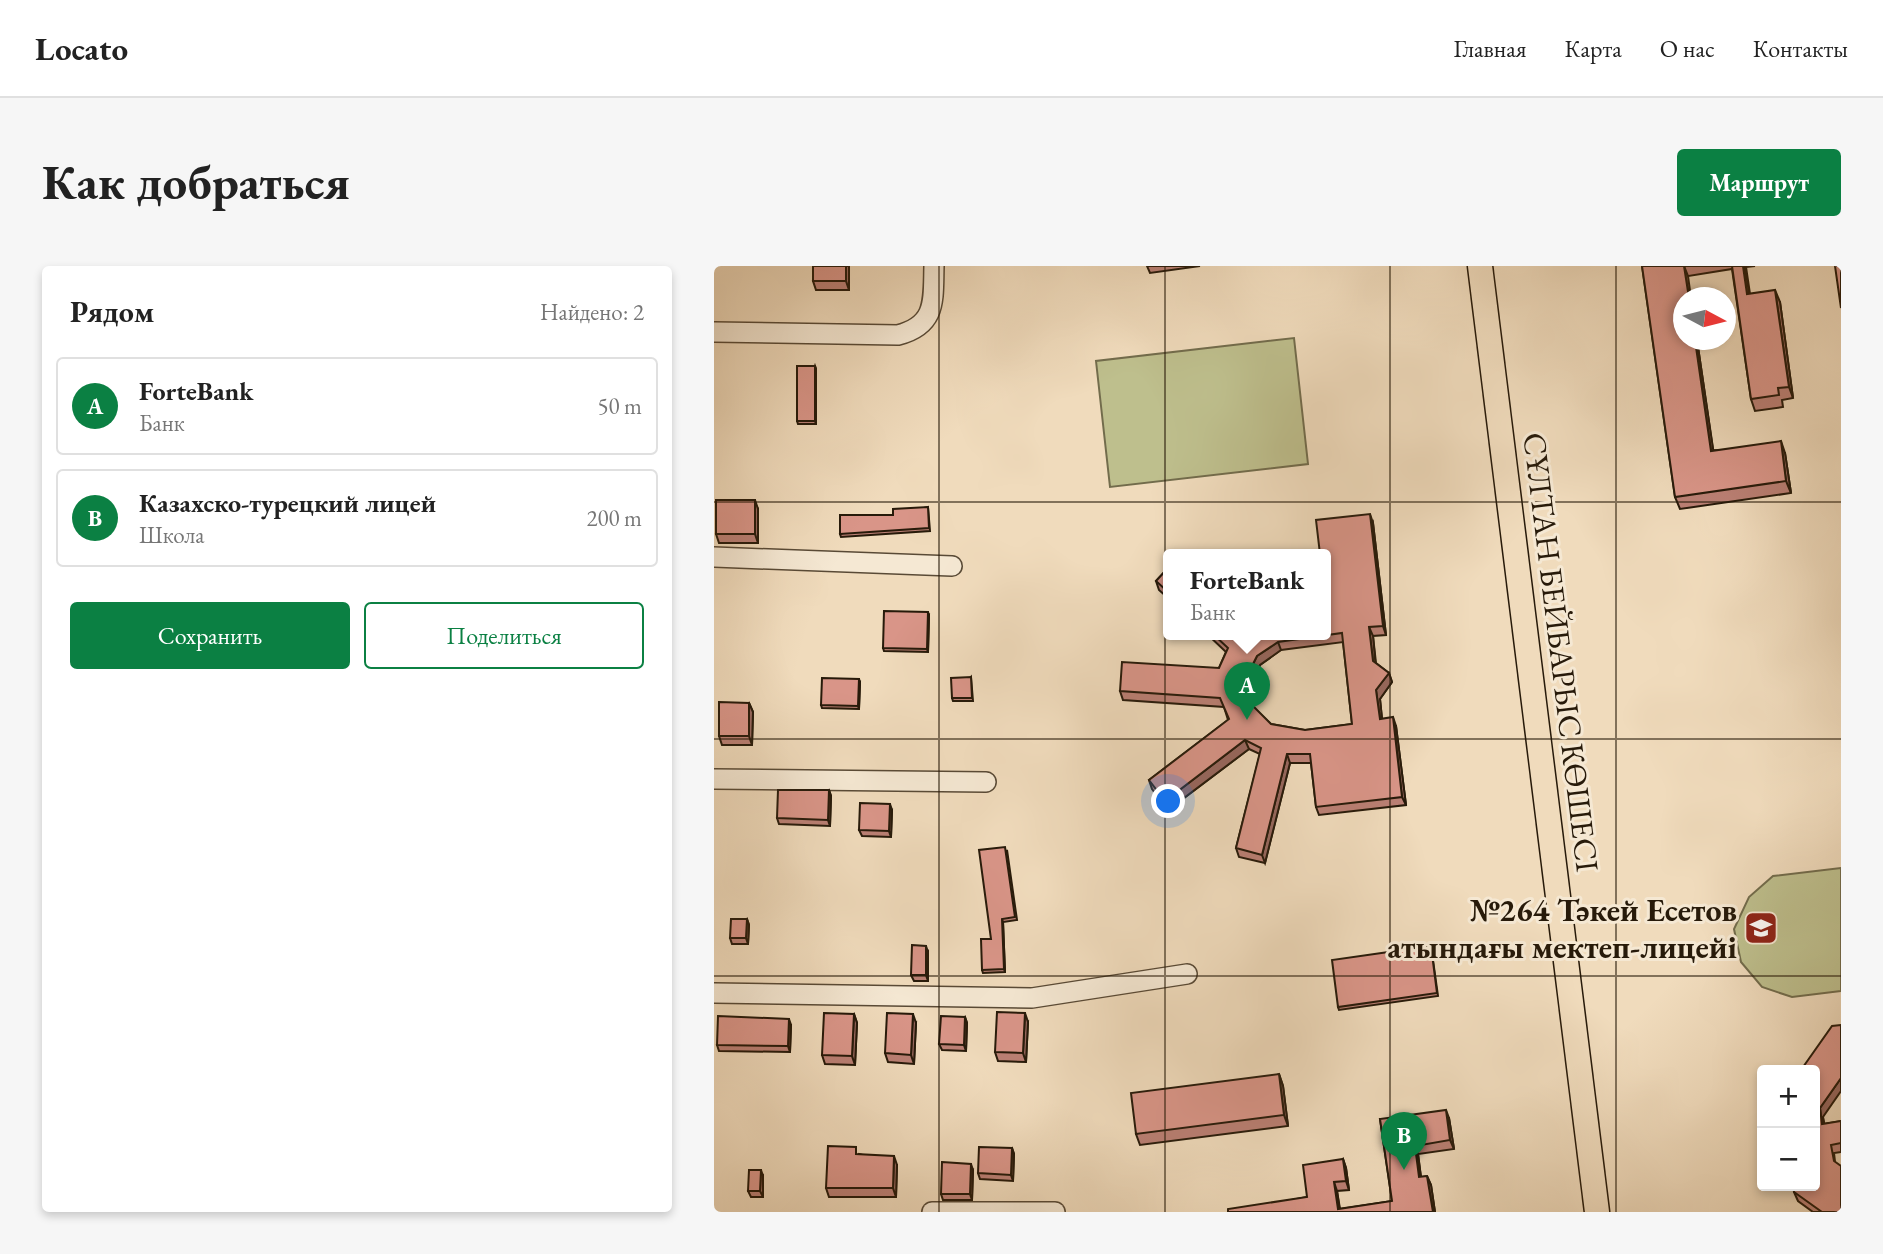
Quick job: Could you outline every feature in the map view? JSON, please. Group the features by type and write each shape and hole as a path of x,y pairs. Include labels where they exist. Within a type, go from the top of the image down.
{"main road":[{"name":"СҰЛТАН БЕЙБАРЫС КӨШЕСІ","path":"1480,266 1597,1212"}],"street":[{"path":"714,332 898,335 916,330 929,316 934,266"},
{"path":"714,557 952,566"},
{"path":"714,779 986,782"},
{"path":"714,993 1032,998 1187,974"},
{"path":"932,1212 1055,1212"}],"green space":[{"path":"1294,338 1308,464 1110,487 1096,361"},
{"path":"1841,868 1841,991 1792,997 1762,987 1741,962 1734,929 1749,897 1773,876"}],"building":[{"path":"813,266 846,266 846,281 813,281"},
{"path":"1642,266 1684,266 1687,287 1673,287 1673,350 1696,350 1711,451 1781,441 1786,481 1675,497"},
{"path":"1732,266 1743,266 1747,294 1775,290 1789,387 1778,388 1779,395 1751,399"},
{"path":"1835,266 1841,266 1841,308"},
{"path":"797,366 815,366 815,421 797,421"},
{"path":"716,500 755,500 755,534 716,534"},
{"path":"928,507 929,528 840,534 840,515 893,515 893,509"},
{"path":"1370,514 1383,626 1369,627 1373,661 1389,673 1376,690 1380,719 1393,717 1402,797 1316,807 1310,754 1287,754 1262,855 1236,848 1261,748 1245,740 1165,801 1149,780 1229,719 1220,698 1120,691 1122,662 1219,668 1228,648 1219,640 1292,640 1278,642 1257,656 1249,672 1248,689 1253,706 1271,724 1305,730 1352,724 1342,633 1331,635 1331,549 1319,549 1316,520"},
{"path":"1163,573 1163,587 1156,581"},
{"path":"884,611 928,612 927,649 883,648"},
{"path":"971,677 972,698 952,698 951,678"},
{"path":"822,678 859,679 858,706 821,705"},
{"path":"719,702 749,703 749,736 719,736"},
{"path":"778,790 829,790 828,820 777,818"},
{"path":"860,803 890,804 889,831 859,830"},
{"path":"1005,847 1015,917 1002,919 1004,969 982,970 981,939 991,939 979,850"},
{"path":"731,919 747,919 746,938 730,938"},
{"path":"912,945 926,946 926,975 911,975"},
{"path":"1431,946 1437,993 1338,1007 1332,960"},
{"path":"997,1012 1025,1013 1023,1053 995,1052"},
{"path":"824,1013 854,1014 852,1056 822,1055"},
{"path":"887,1013 913,1014 911,1055 885,1053"},
{"path":"718,1016 789,1019 788,1046 717,1045"},
{"path":"941,1016 965,1017 964,1045 939,1044"},
{"path":"1841,1025 1841,1078 1820,1108 1820,1065 1805,1065 1832,1026"},
{"path":"1279,1074 1284,1115 1136,1134 1131,1093"},
{"path":"1820,1108 1822,1124 1841,1121 1841,1143 1831,1145 1834,1161 1841,1166 1841,1212 1822,1212 1794,1192 1820,1191"},
{"path":"1446,1110 1450,1140 1415,1146 1419,1177 1427,1176 1433,1212 1228,1212 1228,1209 1307,1197 1303,1165 1343,1159 1346,1181 1334,1182 1338,1209 1392,1201 1380,1119"},
{"path":"828,1146 856,1147 856,1154 894,1156 893,1188 826,1188"},
{"path":"979,1147 1012,1148 1011,1175 978,1173"},
{"path":"942,1162 971,1164 970,1194 941,1194"},
{"path":"749,1170 761,1170 760,1191 748,1191"}],"place":[{"name":"ForteBank","path":"1247,720"},
{"name":"№264 Тәкей Есетов атындағы мектеп-лицейі","path":"1761,928"},
{"name":"Казахско-турецкий лицей","path":"1404,1170"}]}
